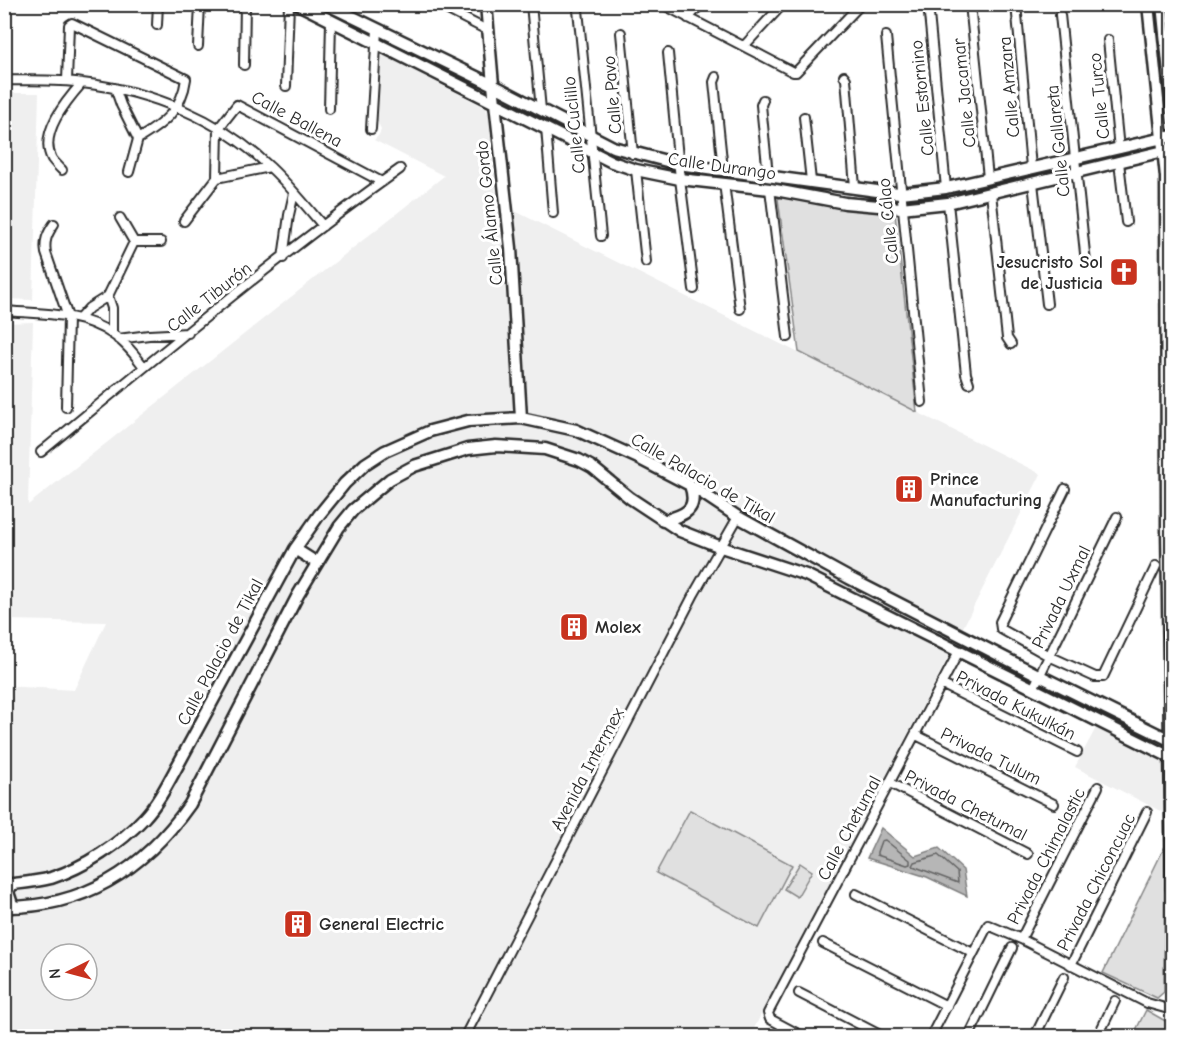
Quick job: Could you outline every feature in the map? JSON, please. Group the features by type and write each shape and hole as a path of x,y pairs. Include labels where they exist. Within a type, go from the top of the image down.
{"street":[{"path":"157,25 158,4"},
{"path":"198,46 201,4"},
{"path":"244,65 245,4"},
{"path":"286,86 289,4"},
{"name":"Calle Durango","path":"298,4 592,152 636,170 680,179 901,208 948,203 1168,150"},
{"name":"Calle Durango","path":"326,4 493,85 613,147 678,164 901,193 946,188 1167,137"},
{"path":"436,4 489,30"},
{"name":"Calle Álamo Gordo","path":"486,4 511,248 521,418"},
{"path":"531,4 541,110"},
{"path":"662,4 789,71 796,72 861,4"},
{"path":"688,18 701,4"},
{"path":"744,46 783,4"},
{"name":"Calle Estornino","path":"928,4 946,188"},
{"name":"Calle Jacamar","path":"970,4 988,178"},
{"name":"Calle Amzara","path":"1016,4 1031,167"},
{"path":"1148,4 1168,150 1173,889"},
{"path":"1162,4 1173,102"},
{"name":"Calle Cuclillo","path":"578,10 601,236"},
{"name":"Calle Gallareta","path":"1060,15 1086,263"},
{"path":"329,109 331,21"},
{"path":"67,81 69,25 72,23 184,77 185,85 177,106 169,118 138,139"},
{"path":"371,129 377,30"},
{"name":"Calle Pavo","path":"621,33 633,154"},
{"name":"Calle Cálao","path":"886,36 901,208 922,402"},
{"name":"Calle Turco","path":"1108,40 1119,149"},
{"path":"668,53 693,289"},
{"path":"844,76 855,187"},
{"path":"716,77 714,82 723,170"},
{"path":"4,80 82,83 114,88 177,106 218,129 270,167 323,226"},
{"path":"62,170 52,160 49,151 51,132 56,115 82,83"},
{"path":"114,88 138,139 129,172"},
{"path":"763,99 761,105 768,175"},
{"name":"Calle Ballena","path":"218,129 235,105 239,105 382,182"},
{"path":"804,117 811,181"},
{"path":"546,128 553,213"},
{"path":"184,221 218,178 218,129"},
{"name":"Calle Turco","path":"1119,162 1126,222"},
{"path":"218,178 270,167"},
{"name":"Calle Tiburón","path":"41,452 144,367 323,226 400,170"},
{"path":"636,170 646,262"},
{"path":"724,183 740,309"},
{"path":"1034,183 1047,304"},
{"path":"770,189 788,337"},
{"path":"283,258 294,193"},
{"path":"991,193 1008,338 1011,344"},
{"path":"948,203 966,374 969,383"},
{"path":"120,218 134,242"},
{"path":"54,224 45,244 68,317 66,407"},
{"path":"134,242 161,242"},
{"path":"80,319 89,308 108,296 134,242"},
{"path":"108,296 112,308 115,336"},
{"path":"4,311 68,317 94,324 115,336 144,367"},
{"path":"115,336 188,333"},
{"name":"Calle Palacio de Tikal","path":"7,884 50,878 74,869 125,835 145,817 160,797 295,549 345,483 365,464 408,439 445,425 468,421 521,418 568,428 601,440 690,485 738,517 849,578 1171,740"},
{"path":"7,884 9,907 38,906 68,899 115,878 140,861 174,827 190,804 274,637 339,527 353,510 390,478 414,466 468,449 524,447 546,449 579,460 592,466 630,498 680,531 721,547 806,574 1171,757"},
{"path":"663,521 686,514 694,499 690,485"},
{"path":"1065,489 999,624 1001,629 1049,656 1099,679 1105,675 1156,566"},
{"name":"Avenida Intermex","path":"465,1036 738,517"},
{"name":"Privada Uxmal","path":"1033,689 1117,517"},
{"path":"295,549 316,563"},
{"name":"Calle Chetumal","path":"783,1027 770,1019 768,1013 916,735 958,651"},
{"name":"Privada Kukulkán","path":"941,684 1077,752"},
{"name":"Privada Tulum","path":"916,735 1054,804"},
{"name":"Privada Chetumal","path":"890,783 1028,854"},
{"name":"Privada Chimalastic","path":"1021,939 1098,787"},
{"name":"Privada Chiconcuac","path":"1071,965 1147,812"},
{"path":"856,894 973,953"},
{"path":"931,1036 988,926 993,926 1021,939 1147,1003 1173,1010"},
{"path":"823,943 947,1006"},
{"path":"969,1036 1012,948"},
{"path":"1035,1036 1064,977"},
{"path":"799,993 882,1036"},
{"path":"1098,1036 1115,1001"},
{"path":"778,1036 783,1027 802,1036"}],"shaded area":[{"path":"385,56 486,108 489,117 497,202 1041,474 750,1036 5,1036 5,686 74,690 106,622 5,620 4,323 33,322 28,505 444,176 374,140 381,129 377,121 379,58"},
{"path":"5,93 39,93 33,300 5,299"},
{"path":"781,196 895,213 917,412 799,352 778,199"},
{"path":"1097,726 1162,759 1167,767 1166,814 1075,767"},
{"path":"690,810 792,865 759,928 656,873"},
{"path":"1165,846 1164,992 1157,998 1103,973"},
{"path":"800,863 812,871 797,897 784,889"},
{"path":"1146,1010 1169,1023 1169,1036 1133,1036"}],"water":[{"path":"881,828 915,856 939,848 963,870 967,896 927,877 867,858"}],"place":[{"name":"Jesucristo Sol de Justicia","path":"1124,272"},
{"name":"Prince Manufacturing","path":"909,489"},
{"name":"Molex","path":"574,627"},
{"name":"General Electric","path":"298,924"}]}
